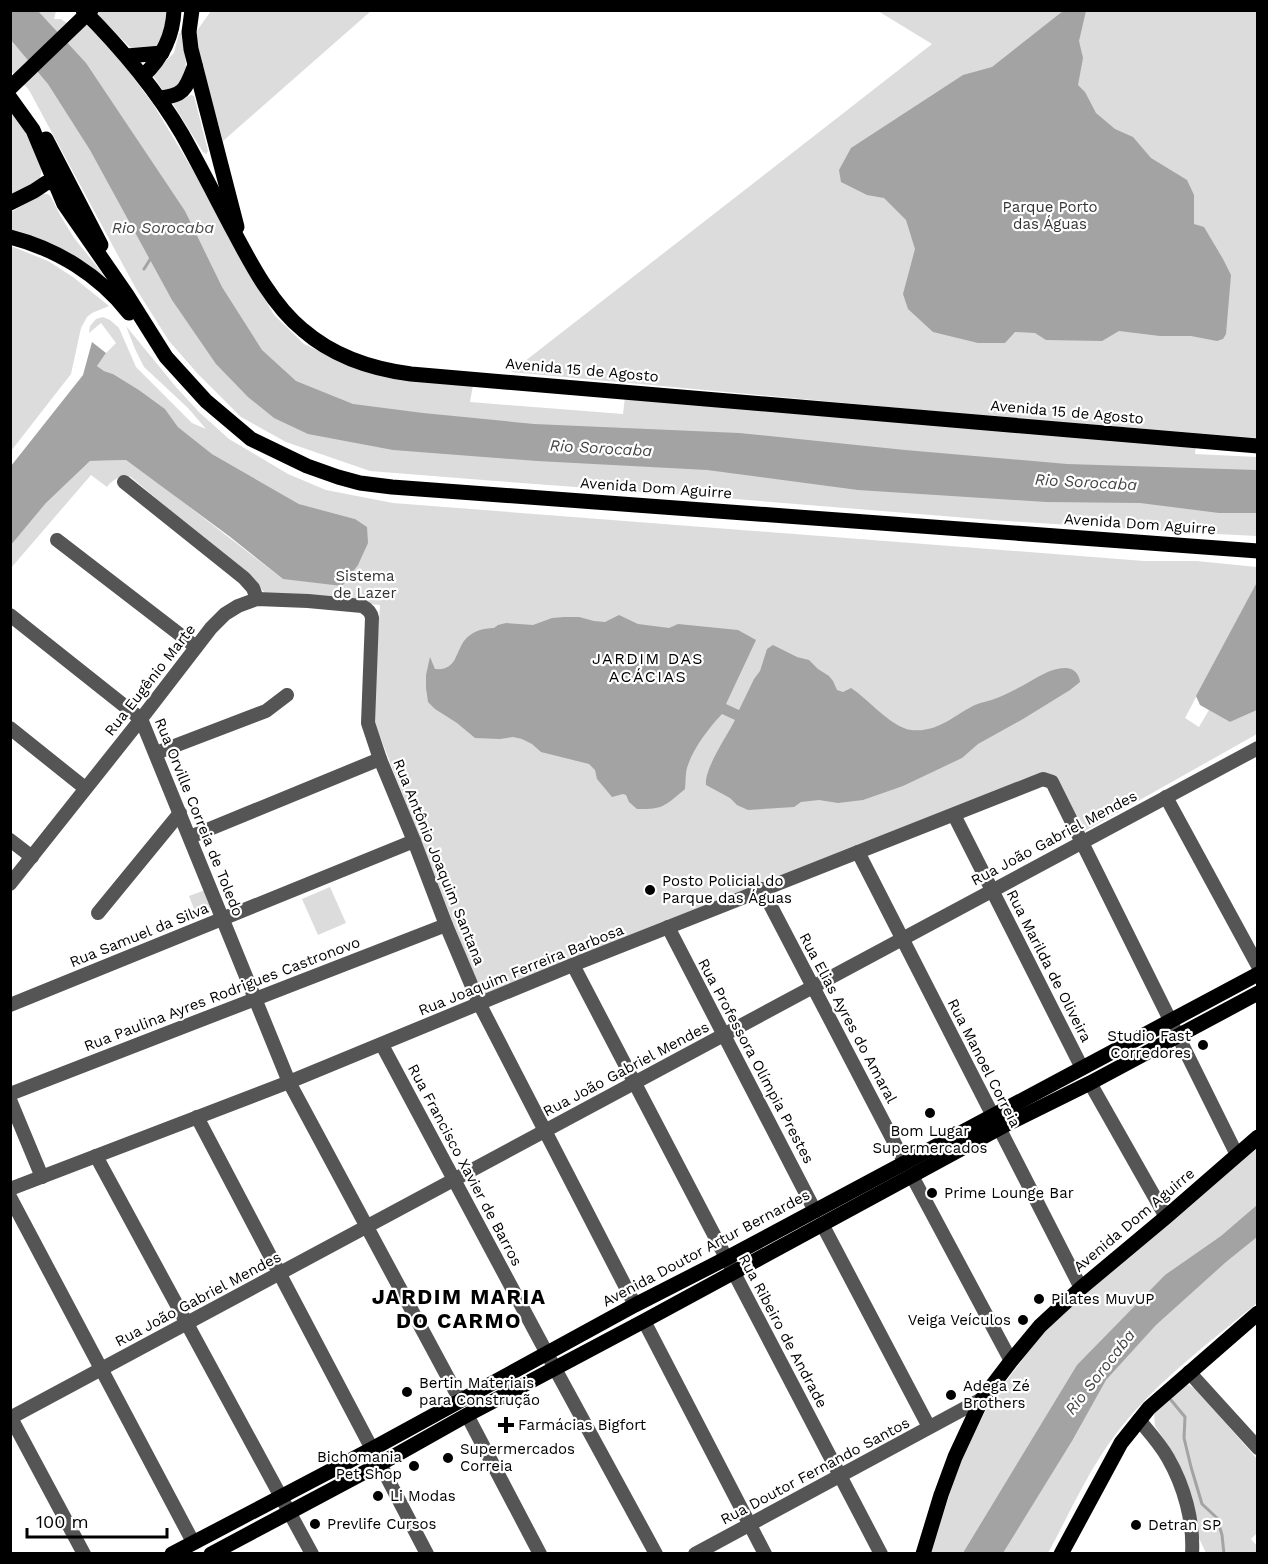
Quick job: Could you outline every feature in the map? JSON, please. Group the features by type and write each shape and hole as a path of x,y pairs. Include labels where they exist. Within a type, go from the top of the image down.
{"main road":[{"name":"Avenida 15 de Agosto","path":"83,10 127,56 159,98 181,133 256,273 275,300 302,330 325,346 354,360 387,371 1257,446"},
{"path":"10,80 83,10"},
{"path":"10,87 91,10"},
{"path":"143,76 162,53 171,33 174,10"},
{"path":"192,10 189,32 191,49 242,247"},
{"path":"127,56 162,53"},
{"path":"159,98 176,96 185,90 195,65"},
{"name":"Avenida Dom Aguirre","path":"10,87 22,99 36,120 127,295"},
{"name":"Avenida Dom Aguirre","path":"10,98 33,130 64,204 127,295 166,357 206,400 251,439 307,466 360,483 392,487 1257,551"},
{"path":"34,191 46,177 48,165"},
{"path":"10,202 46,183 54,182 67,190 89,220"},
{"path":"10,237 57,253 86,271 123,305 166,357"},
{"name":"Avenida Doutor Artur Bernardes","path":"211,1554 734,1272 819,1218 996,1122 1082,1068 1257,974"},
{"name":"Avenida Doutor Artur Bernardes","path":"996,1122 1090,1083 1257,993"},
{"name":"Avenida Dom Aguirre","path":"923,1554 955,1457 982,1399 1011,1361 1040,1326 1081,1288 1257,1137"},
{"name":"Avenida Doutor Artur Bernardes","path":"172,1554 372,1449 635,1305 727,1258 819,1218"},
{"path":"1061,1554 1115,1451 1139,1420 1189,1372 1257,1314"}],"street":[{"path":"124,482 244,578 253,588 257,599"},
{"path":"57,540 196,647"},
{"name":"Rua Eugênio Marte","path":"10,884 211,628 225,614 257,599 362,606 369,610"},
{"name":"Rua Antônio Joaquim Santana","path":"369,610 372,618 368,723 380,759 479,1003 635,1305"},
{"name":"Rua Orville Correia de Toledo","path":"10,615 141,719 289,1082 460,1400"},
{"path":"156,753 266,711 286,695"},
{"path":"10,728 85,789"},
{"name":"Rua João Gabriel Mendes","path":"11,1417 1257,749"},
{"path":"190,837 380,759"},
{"name":"Rua Joaquim Ferreira Barbosa","path":"10,1189 289,1082 762,889 1043,779 1052,782 1083,842"},
{"path":"1166,797 1257,966"},
{"path":"99,913 180,813"},
{"name":"Rua Marilda de Oliveira","path":"954,815 1082,1068"},
{"path":"10,840 32,857"},
{"name":"Rua Samuel da Silva","path":"10,1005 414,841"},
{"path":"1083,842 1237,1155"},
{"name":"Rua Manoel Correia","path":"858,852 1081,1288"},
{"name":"Rua Elias Ayres do Amaral","path":"762,889 1011,1361"},
{"name":"Rua Paulina Ayres Rodrigues Castronovo","path":"10,1094 446,925"},
{"name":"Rua Professora Olímpia Prestes","path":"668,927 929,1428"},
{"name":"Rua Ribeiro de Andrade","path":"573,965 881,1554"},
{"name":"Rua Francisco Xavier de Barros","path":"382,1045 656,1554"},
{"path":"1090,1083 1166,1217"},
{"path":"10,1100 42,1177"},
{"path":"197,1117 372,1449"},
{"path":"96,1156 312,1554"},
{"path":"10,1197 193,1542"},
{"path":"644,1321 765,1554"},
{"path":"1189,1372 1257,1448"},
{"name":"Rua Doutor Fernando Santos","path":"695,1554 982,1399"},
{"path":"467,1415 540,1554"},
{"path":"11,1417 84,1554"},
{"path":"950,1417 960,1419 968,1429"},
{"path":"1139,1420 1168,1457 1181,1484 1193,1547 1185,1554"},
{"path":"380,1464 428,1554"}],"green space":[{"path":"168,10 161,41 153,50 132,49 93,11"},
{"path":"10,11 56,11 54,19 61,19 75,29 84,22 121,61 153,104 212,202 274,315 304,344 347,364 473,385 470,402 623,414 625,397 1196,443 1195,454 1257,457 1257,536 992,520 370,471 286,442 241,417 169,341 135,287 29,90 11,71"},
{"path":"211,11 371,11 223,141 197,46 196,32"},
{"name":"Parque Porto das Águas","path":"878,11 1257,11 1257,438 996,417 511,372 932,44"},
{"path":"179,33 181,33 185,57 185,82 164,92 152,74 174,53"},
{"path":"191,95 194,96 208,151 206,154 173,104"},
{"path":"10,107 21,123 42,167 40,178 10,199"},
{"path":"43,194 51,197 74,238 116,295 11,232 11,212"},
{"path":"11,246 48,261 73,277 109,306 87,317 81,328 71,374 11,451"},
{"name":"Sistema de Lazer","path":"103,317 119,328 136,367 192,423 206,429 188,408 144,367 126,326 176,387 229,439 288,474 326,490 393,503 1144,561 1196,561 1257,567 1257,582 1185,718 1199,727 1209,710 1230,722 1257,710 1257,734 1083,832 1045,773 482,996 375,724 374,694 380,605 267,595 131,477 118,478 107,487 91,475 11,568 11,545 46,503 90,461 126,460 283,579 355,519 299,504 212,454 178,427 165,409 139,390 97,366 116,343 101,323 89,333 90,326 96,319"},
{"path":"330,887 346,923 318,935 302,899"},
{"path":"208,889 212,907 196,914 189,896"},
{"path":"1257,1147 1257,1303 1169,1376 1122,1426 1091,1472 1048,1553 930,1554 959,1466 989,1404 1044,1331 1117,1265"},
{"path":"1187,1384 1196,1389 1257,1459 1257,1533 1251,1539 1257,1546 1257,1553 1206,1553 1199,1538 1193,1503 1176,1458 1155,1426 1154,1413"}],"water":[{"name":"Rio Sorocaba","path":"10,11 38,11 86,63 185,211 222,287 262,350 296,381 353,404 534,424 739,433 1067,464 1257,470 1257,513 1219,513 1140,503 1046,502 858,490 707,470 537,461 393,450 308,434 274,418 248,397 216,364 172,300 90,150 48,84 11,40"},
{"path":"1063,11 1086,11 1079,41 1083,58 1078,85 1085,92 1096,113 1115,129 1133,137 1151,158 1187,180 1194,195 1194,224 1204,227 1231,275 1226,334 1223,339 1217,341 1191,336 1160,336 1119,331 1102,341 1046,340 1035,333 1015,332 1005,343 978,343 933,332 908,309 903,294 915,249 906,220 884,198 867,195 841,182 839,170 851,148 963,75 992,67"},
{"path":"92,342 106,353 97,366 139,390 165,409 178,427 212,454 299,504 355,519 367,527 368,543 358,565 342,586 283,579 126,460 90,461 46,503 11,545 11,466 83,375"},
{"path":"1257,582 1257,710 1230,722 1200,705 1196,696"},
{"path":"619,615 638,624 669,628 678,624 738,630 756,640 726,704 739,710 760,671 767,649 773,645 797,657 809,660 829,676 837,690 843,692 851,688 896,724 911,730 938,726 975,705 1004,695 1054,670 1071,669 1077,674 1080,682 1023,719 978,744 962,758 903,786 863,800 838,803 819,800 801,802 794,807 748,810 706,785 712,762 735,720 722,714 694,751 686,771 685,789 664,805 653,809 637,809 629,802 626,795 612,797 597,779 595,770 589,764 541,752 522,739 513,737 475,738 428,702 426,675 430,657 435,669 447,667 454,661 464,641 478,631 506,623 533,625 552,618 564,617 579,617 605,622"},
{"name":"Rio Sorocaba","path":"1257,1205 1257,1237 1156,1325 1106,1380 1072,1441 1003,1553 963,1553 1077,1365 1165,1275 1221,1236"}],"waterway":[{"path":"144,269 151,258"},
{"path":"1171,1400 1185,1417 1184,1438 1191,1467 1202,1504 1217,1518 1224,1554"}],"place":[{"name":"Posto Policial do Parque das Águas","path":"650,890"},
{"name":"Studio Fast Corredores","path":"1203,1045"},
{"name":"Bom Lugar Supermercados","path":"930,1113"},
{"name":"Prime Lounge Bar","path":"932,1193"},
{"name":"Pilates MuvUP","path":"1039,1299"},
{"name":"Veiga Veículos","path":"1023,1320"},
{"name":"Bertin Materiais para Construção","path":"407,1392"},
{"name":"Adega Zé Brothers","path":"951,1395"},
{"name":"Farmácias Bigfort","path":"506,1425"},
{"name":"Supermercados Correia","path":"448,1458"},
{"name":"Bichomania Pet Shop","path":"414,1466"},
{"name":"Li Modas","path":"378,1496"},
{"name":"Prevlife Cursos","path":"315,1524"},
{"name":"Detran SP","path":"1136,1525"}],"district":[{"name":"JARDIM DAS ACÁCIAS","path":"648,667"},
{"name":"JARDIM MARIA DO CARMO","path":"459,1308"}]}
